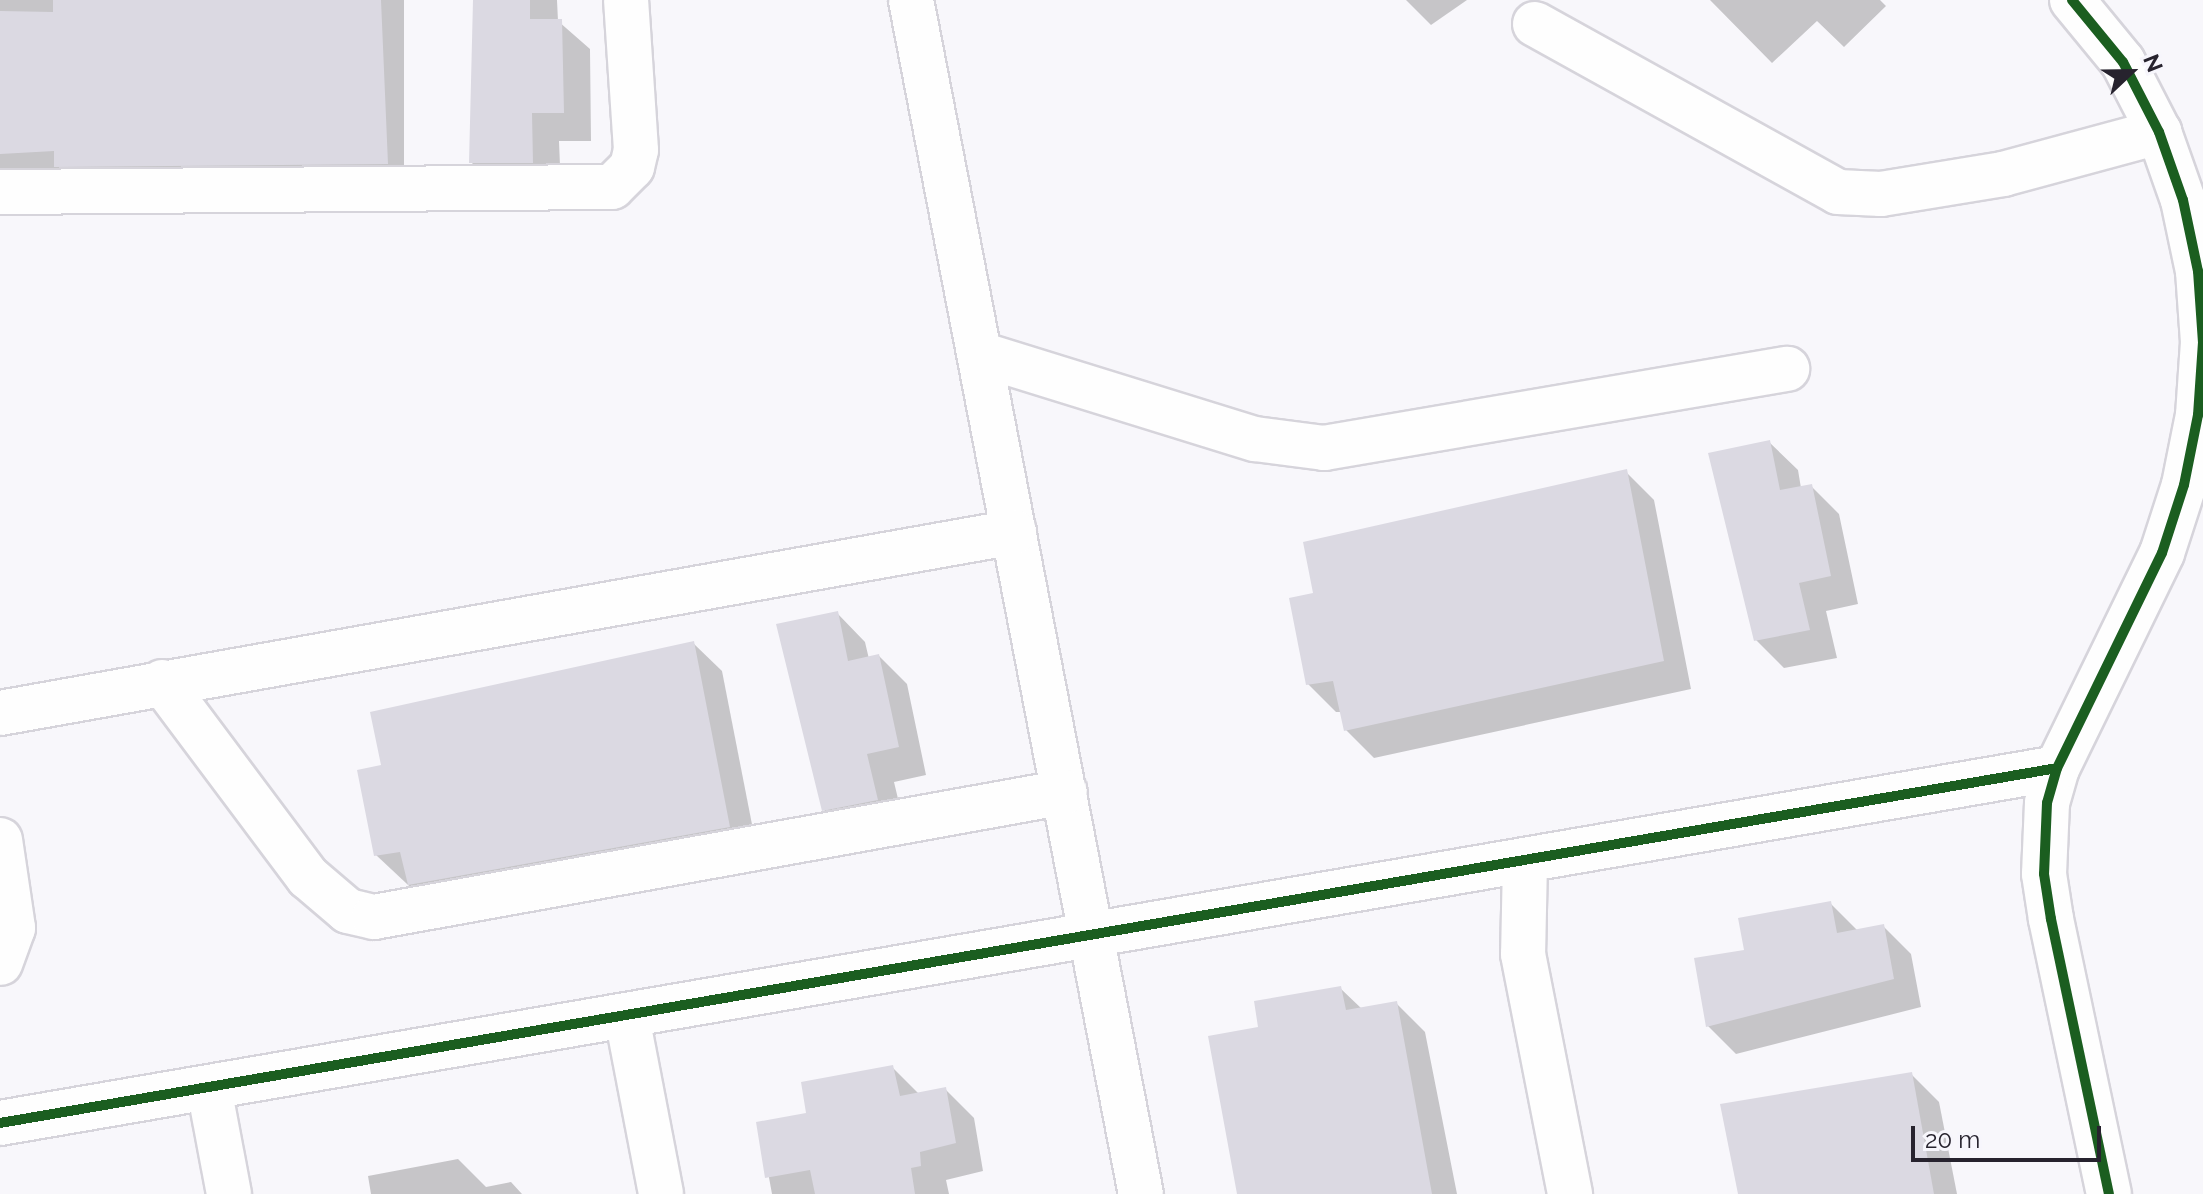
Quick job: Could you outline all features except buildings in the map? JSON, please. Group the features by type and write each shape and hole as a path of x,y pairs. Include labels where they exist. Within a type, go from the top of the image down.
{"street":[{"path":"0,192 612,187 632,167 636,150 626,0"},
{"path":"911,0 1141,1194"},
{"path":"2072,0 2123,62 2159,132 2183,200 2198,271 2203,342 2198,415 2184,485 2162,553 2057,768 2047,803 2044,874 2109,1194"},
{"path":"1535,24 1838,192 1881,194 2003,174 2159,132"},
{"path":"980,354 1255,439 1324,448 1787,369"},
{"path":"0,713 1014,532"},
{"path":"162,682 308,877 348,911 374,917 1065,792"},
{"path":"0,1123 2057,768"},
{"path":"0,840 13,928 0,963"},
{"path":"1525,862 1523,954 1570,1194"},
{"path":"627,1017 661,1194"},
{"path":"209,1088 229,1194"}],"cycle path":[{"path":"2072,0 2123,62 2159,132 2183,200 2198,271 2203,342 2198,415 2184,485 2162,553 2057,768 2047,803 2044,874 2051,919 2109,1194"},
{"path":"0,1123 2057,768"}]}
